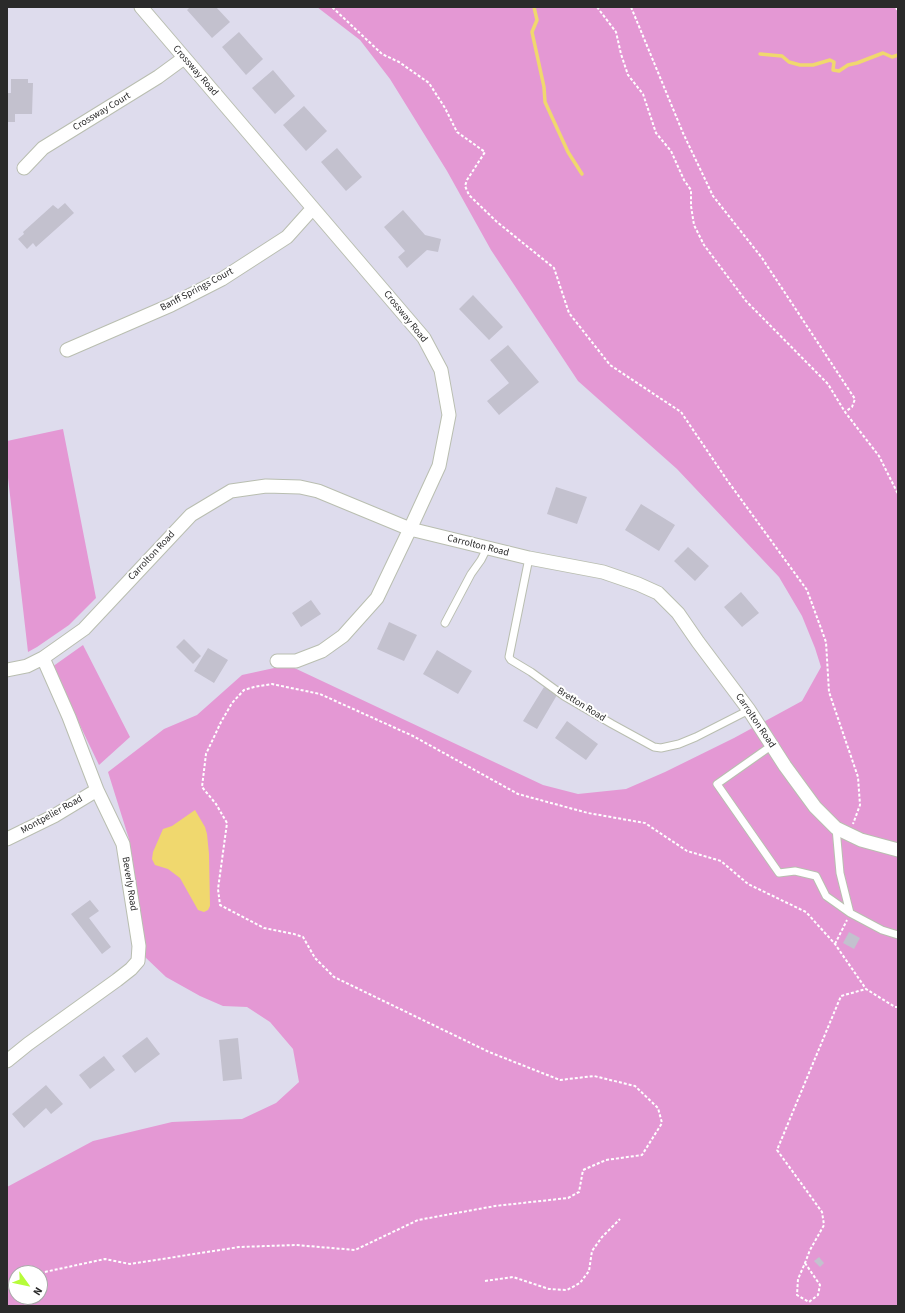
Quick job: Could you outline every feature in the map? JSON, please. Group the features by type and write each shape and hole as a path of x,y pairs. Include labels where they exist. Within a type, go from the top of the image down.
{"street":[{"name":"Crossway Road","path":"141,7 424,338 441,370 449,415 438,466 377,598 343,636 322,651 296,661 277,661"},
{"name":"Crossway Court","path":"24,168 43,148 158,78 184,58"},
{"name":"Banff Springs Court","path":"67,350 172,305 222,279 287,237 314,208"},
{"name":"Carrolton Road","path":"7,670 27,666 43,658 84,628 191,515 231,491 266,486 300,487 318,491 410,529 529,558 603,572 638,584 658,593 678,613 749,710 771,746 815,807 836,828 861,840 898,850"},
{"name":"Beverly Road","path":"7,1061 131,969 138,961 139,946 123,844 97,790 69,716 43,658"},
{"name":"Montpelier Road","path":"7,839 54,816 97,790"}],"lane":[{"path":"445,623 471,574 487,548"},
{"name":"Bretton Road","path":"529,558 509,657 511,660 531,672 564,696 654,747 661,748 685,742 749,710"},
{"path":"771,746 716,784 779,873 795,871 816,876 826,896 850,913 882,930 898,935"},
{"path":"836,828 840,873 850,913"}],"path":[{"path":"333,7 382,54 399,62 430,83 457,132 485,152 467,180 465,186 469,195 497,222 554,268 569,313 610,365 681,412 727,480 807,590 826,642 829,692 858,777 860,805 850,834"},
{"path":"597,7 616,32 628,75 643,94 656,133 671,151 684,180 691,190 691,206 694,225 704,245 746,301 828,384 845,412 879,456 898,494"},
{"path":"631,7 683,134 713,196 762,258 855,399 852,407 845,412"},
{"path":"896,7 898,12"},
{"path":"48,1271 105,1259 130,1264 239,1247 296,1245 356,1250 418,1220 495,1206 568,1198 579,1192 583,1170 606,1160 642,1155 662,1123 658,1108 635,1086 594,1076 560,1080 489,1052 334,977 315,958 303,938 294,934 264,928 220,905 218,889 227,823 216,804 202,787 206,754 232,703 244,690 272,684 320,694 413,736 518,794 588,814 645,823 687,851 721,861 748,884 806,912 835,944 866,989 895,1007 898,1007"},
{"path":"835,944 850,913"},
{"path":"805,1262 820,1285 818,1295 808,1302 797,1295 798,1280 805,1262 810,1250 824,1225 822,1212 777,1150 840,996 866,989"},
{"path":"485,1281 513,1277 549,1289 567,1290 580,1284 589,1271 592,1251 602,1237 620,1218"}],"shaded area":[{"path":"317,7 898,7 898,1306 7,1306 7,1187 93,1141 172,1122 242,1119 276,1103 299,1082 293,1049 270,1022 247,1007 223,1006 200,996 166,977 145,957 129,839 108,772 164,729 197,715 242,675 288,665 543,785 578,794 626,789 665,772 734,738 802,701 821,667 802,616 779,577 677,469 578,381 491,250 447,171 390,79 360,40"},
{"path":"63,429 96,598 69,625 28,652 7,469 7,441"},
{"path":"83,645 130,737 99,765 52,667"},
{"path":"195,810 205,827 209,854 210,906 208,910 204,912 198,910 180,878 168,869 155,865 152,859 153,852 163,829 172,826"}],"building":[{"path":"190,7 216,7 230,22 212,38 187,10"},
{"path":"239,32 263,59 246,75 222,47"},
{"path":"273,70 295,96 275,114 252,88"},
{"path":"11,79 28,79 28,83 33,83 32,114 15,114 15,122 7,122 7,93 11,93"},
{"path":"304,106 327,131 306,151 283,125"},
{"path":"337,148 362,177 346,191 321,162"},
{"path":"65,203 74,213 36,247 33,243 27,249 18,239 24,234 23,232 53,205 58,209"},
{"path":"403,210 425,235 441,239 438,252 427,250 407,268 398,257 405,251 384,227"},
{"path":"473,295 503,327 489,340 459,309"},
{"path":"508,345 539,382 499,415 487,401 509,383 490,360"},
{"path":"556,487 587,497 577,524 547,514"},
{"path":"641,504 675,525 659,551 625,530"},
{"path":"688,547 709,566 695,581 674,561"},
{"path":"741,592 759,613 742,627 724,607"},
{"path":"311,600 321,614 301,627 292,613"},
{"path":"389,622 417,635 404,661 377,649"},
{"path":"184,639 201,656 193,664 176,647"},
{"path":"208,648 228,660 214,683 194,671"},
{"path":"437,650 472,671 458,694 423,674"},
{"path":"544,687 557,695 537,729 523,721"},
{"path":"567,721 598,744 586,760 555,738"},
{"path":"90,900 99,911 89,918 111,947 102,954 71,914"},
{"path":"849,932 860,938 854,949 843,943"},
{"path":"147,1037 160,1054 135,1073 122,1056"},
{"path":"238,1038 242,1079 223,1081 219,1040"},
{"path":"104,1056 115,1070 90,1089 79,1075"},
{"path":"46,1085 63,1104 51,1114 46,1108 24,1128 12,1114"},
{"path":"819,1257 824,1263 820,1267 814,1261"}],"waterway":[{"path":"534,7 537,20 532,32 544,87 545,102 568,152 582,174"},
{"path":"760,54 782,56 789,62 800,65 813,65 830,60 834,62 833,70 839,71 848,65 883,53 892,57 898,55"}]}
